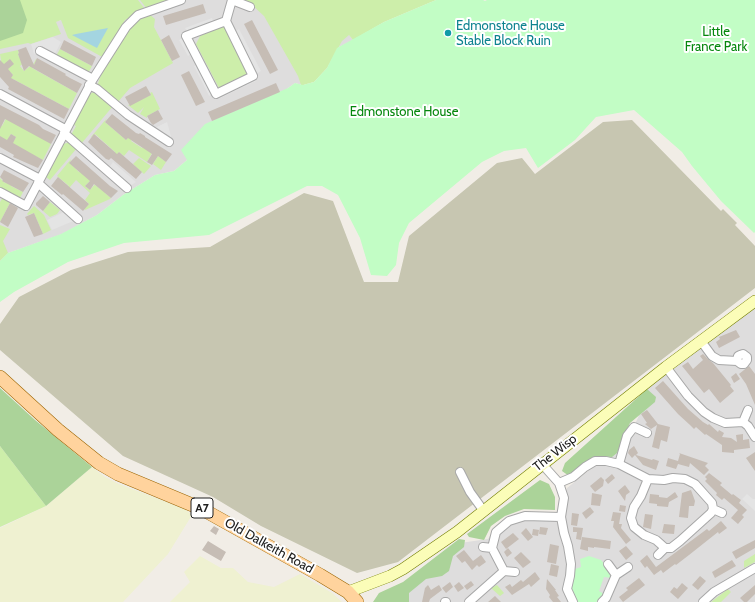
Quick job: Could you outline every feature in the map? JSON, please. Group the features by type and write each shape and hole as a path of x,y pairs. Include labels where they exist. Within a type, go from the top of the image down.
{"main road":[{"name":"Old Dalkeith Road","path":"0,377 58,430 99,463 118,474 202,508 320,575 354,589 357,602"}],"street":[{"path":"0,192 26,206 91,82 131,20 138,15 181,0"},
{"path":"226,21 186,36 216,94 253,76 226,21 232,0 250,7"},
{"path":"40,51 91,82 97,89 128,115 169,142"},
{"path":"0,94 65,131 127,188"},
{"path":"0,158 39,181 78,219"},
{"name":"The Wisp","path":"354,589 403,570 457,532 666,367 755,302"},
{"path":"701,341 716,359 737,361"},
{"path":"666,367 688,396 704,412 713,418 726,423 743,422 748,426 755,437"},
{"path":"743,422 748,410"},
{"path":"618,464 626,436 634,427 647,433"},
{"path":"559,484 573,478 585,467 595,461 606,461 618,464 648,479 685,479 695,484 712,503 713,509 711,513 671,548 665,548 656,540 644,535 634,527 632,522 631,518 634,507 641,496 648,479"},
{"path":"542,464 559,484 564,498 561,517 571,564 567,589 573,602"},
{"path":"460,472 470,492 483,510"},
{"path":"713,509 722,513"},
{"path":"504,571 492,548 496,532 509,521 525,516 561,517"},
{"path":"483,547 492,548"},
{"path":"658,555 665,548"},
{"path":"608,564 616,575"},
{"path":"602,602 606,598 616,575 628,566"},
{"path":"703,602 714,592 755,568"},
{"path":"470,602 504,571 515,572"}],"shaded area":[{"path":"119,0 323,0 353,40 337,48 327,68 303,85 295,83 187,160 174,171 155,175 123,195 97,215 62,234 8,253 0,261 0,41"},
{"path":"212,18 214,23 188,33 185,28"},
{"path":"239,29 261,71 256,74 234,32"},
{"path":"53,37 61,42 53,58 40,51 34,54 31,44"},
{"path":"185,37 193,53 188,56 179,40"},
{"path":"199,64 214,93 209,96 194,66"},
{"path":"254,77 256,81 218,99 216,95"},
{"path":"632,120 721,211 723,209 737,223 735,225 755,246 755,288 398,562 357,573 261,526 213,497 123,456 0,350 0,324 19,297 71,270 128,252 210,247 304,193 333,201 364,282 398,282 409,236 497,163 522,158 535,174 603,122"},
{"path":"167,122 172,140 155,128"},
{"path":"113,162 136,182 127,188 107,170"},
{"path":"68,210 78,219 52,230 47,220"},
{"path":"755,306 755,602 407,602 404,597 460,543 488,539 494,529 517,515 558,514 567,488 636,433 636,422 645,402 647,385"},
{"path":"92,467 105,477 119,484 185,509 192,515 168,554 123,602 0,602 0,528 46,506"},
{"path":"747,494 755,499 755,511 742,499"},
{"path":"200,556 221,568 233,568 248,582 274,587 300,574 332,593 342,602 170,602 190,582 184,572"}],"green space":[{"path":"0,0 138,0 145,9 125,20 104,58 68,38 61,20 56,22 61,34 31,44 28,43 0,49"},
{"path":"0,0 20,0 27,20 23,33 0,41"},
{"path":"140,0 174,0 147,9"},
{"path":"242,0 436,0 384,22 353,40 349,35 342,41 327,68 314,82 301,85 298,76 264,16 250,3"},
{"name":"Edmonstone House","path":"436,0 755,0 755,232 754,233 721,201 682,152 634,110 596,117 575,140 538,168 526,148 504,151 482,162 409,223 399,243 396,265 387,276 371,275 360,238 338,195 322,186 307,186 209,235 124,243 68,262 14,292 0,302 0,261 8,253 61,234 97,215 123,195 155,175 174,171 187,160 181,150 205,124 288,88 295,83 303,85 314,82 327,68 337,48 384,22"},
{"path":"149,14 155,19 154,27 173,63 130,88 117,103 97,86 101,75 128,30 140,18"},
{"path":"224,26 249,74 219,88 196,44 200,36"},
{"path":"60,49 92,66 88,73 56,56"},
{"path":"18,50 19,57 30,58 20,66 24,71 34,63 36,59 37,60 32,68 77,93 69,109 13,79 6,82 13,75 0,62 0,54"},
{"path":"94,92 102,96 113,106 81,144 71,135 76,126 72,124 87,95"},
{"path":"152,92 160,109 147,116 147,118 140,114 144,107 138,113 128,105 151,95 150,93"},
{"path":"10,111 51,144 43,160 33,155 8,151 16,137 11,134 7,142 0,138 0,125 2,126"},
{"path":"107,118 105,122 126,140 132,133 135,135 131,141 142,148 147,140 156,146 147,162 129,150 124,156 119,152 113,159 115,152 95,134 91,137"},
{"path":"69,141 77,148 50,180 46,177 62,144"},
{"path":"158,156 166,162 161,170 153,164"},
{"path":"139,158 151,166 144,174 133,164"},
{"path":"71,159 70,163 79,172 85,165 90,181 85,186 90,190 101,177 95,185 103,191 108,185 105,193 111,198 110,199 85,210 84,209 89,204 85,200 90,193 76,180 63,194 69,186 57,176"},
{"path":"0,178 5,183 15,178 11,186 23,192 19,200 0,190"},
{"path":"3,197 11,201 0,222 0,202"},
{"path":"50,202 60,210 57,214 50,217 43,211"},
{"path":"34,206 44,215 51,230 43,234 34,213 27,214"},
{"path":"0,225 10,229 3,241 8,253 0,261"},
{"path":"0,388 35,420 92,467 46,506 0,446"},
{"path":"647,389 656,397 655,402 630,423 617,453 612,457 596,456 569,476 562,471 565,463"},
{"path":"0,446 46,506 0,527"},
{"path":"540,480 549,484 555,497 555,510 524,509 505,516 491,526 484,540 469,537 467,534"},
{"path":"459,539 465,540 464,547 453,556 449,571 442,576 426,579 409,593 409,602 373,602 379,593 403,582"},
{"path":"755,554 755,562 744,568 744,561"},
{"path":"589,556 601,560 610,571 611,578 604,577 599,591 604,594 601,599 596,602 578,602 572,595 570,586 575,569 581,567 580,559"},
{"path":"497,585 504,593 500,596 491,588"},
{"path":"728,589 731,592 721,602 711,602"}],"water":[{"path":"108,28 97,48 72,35 76,34"}],"building":[{"path":"203,4 206,13 166,25 163,16"},
{"path":"252,20 278,70 270,74 244,24"},
{"path":"169,35 180,57 172,61 161,40"},
{"path":"64,40 96,57 92,66 60,49"},
{"path":"26,47 34,65 37,58 82,84 77,93 29,66 24,71 18,50"},
{"path":"10,59 14,64 8,69 13,75 11,78 69,109 64,119 8,89 9,87 0,77 0,60 4,64"},
{"path":"189,71 205,102 196,106 181,75"},
{"path":"276,83 280,92 212,121 208,112"},
{"path":"146,86 151,95 130,106 125,97"},
{"path":"0,105 56,135 51,144 5,119 0,129"},
{"path":"158,110 163,119 153,125 147,116"},
{"path":"112,114 136,133 140,133 172,154 166,162 158,156 152,165 147,162 152,154 128,138 126,140 105,122"},
{"path":"11,134 16,137 13,143 43,160 38,168 13,157 14,155 0,147 0,136 7,140"},
{"path":"94,134 117,154 119,152 142,172 136,179 111,158 109,160 106,159 88,142"},
{"path":"76,156 110,186 118,191 111,198 94,184 90,190 85,186 90,181 69,163"},
{"path":"4,170 29,183 23,192 2,181 3,180 0,177"},
{"path":"58,177 89,204 83,211 51,186"},
{"path":"43,196 50,202 43,211 36,205 36,203"},
{"path":"10,203 18,208 8,227 0,222"},
{"path":"34,213 43,234 34,237 25,217"},
{"path":"736,330 740,337 719,348 716,342 720,339 719,337"},
{"path":"703,354 713,363 734,391 720,403 709,389 704,393 682,366 688,362 693,369 703,360 700,356"},
{"path":"749,366 755,374 755,405 746,384 739,374"},
{"path":"736,373 740,379 734,383 731,377"},
{"path":"663,381 688,409 703,422 708,425 709,424 718,432 719,430 724,433 722,437 731,438 737,442 736,435 743,434 743,440 749,439 750,448 734,450 734,453 722,452 722,445 706,434 705,435 696,427 694,429 678,414 655,388"},
{"path":"647,410 658,424 670,427 667,442 661,440 659,449 652,447 657,425 651,429 645,424 647,423 641,414"},
{"path":"634,446 638,453 636,455 659,461 656,470 643,465 635,455 632,458 628,453"},
{"path":"755,452 755,471 746,458"},
{"path":"679,453 708,463 705,466 709,470 704,475 690,463 689,467 678,464 676,469 666,466 668,458 678,461"},
{"path":"709,473 722,483 720,485 741,500 739,503 747,510 742,515 744,517 738,524 731,518 738,510 724,498 722,500 716,495 717,493 705,481 707,479 705,477"},
{"path":"612,474 615,478 608,484 605,480"},
{"path":"601,477 604,480 603,486 595,492 590,486"},
{"path":"625,485 630,492 626,495 625,501 618,491"},
{"path":"691,490 695,501 694,506 689,506 688,518 679,517 682,493"},
{"path":"675,492 678,497 669,502 668,507 657,506 657,504 649,503 650,494 667,498"},
{"path":"592,493 602,495 600,506 591,505"},
{"path":"620,505 626,506 625,512 619,511"},
{"path":"590,507 594,512 586,519 582,513"},
{"path":"613,512 621,513 619,524 622,524 621,528 631,540 626,544 613,527 614,521 611,521"},
{"path":"572,513 579,514 577,526 571,525"},
{"path":"645,514 653,515 651,529 643,527"},
{"path":"721,521 727,528 719,534 718,532 676,565 675,564 663,573 661,570 654,575 647,566 645,568 640,561 647,555 656,567 707,529 709,531"},
{"path":"664,524 675,525 674,534 662,533"},
{"path":"214,526 219,529 216,535 210,531"},
{"path":"540,527 548,528 546,535 539,534"},
{"path":"573,527 583,528 581,540 576,539 577,532 573,532"},
{"path":"526,528 533,537 528,541 521,533"},
{"path":"533,529 539,530 538,536 532,535"},
{"path":"513,533 519,539 506,549 501,542"},
{"path":"582,537 611,541 610,549 588,547 588,551 580,549"},
{"path":"755,540 755,548 736,559 732,552"},
{"path":"208,541 226,552 221,561 202,550"},
{"path":"550,544 559,546 556,564 547,562"},
{"path":"626,546 633,554 626,560 619,551"},
{"path":"508,548 512,553 507,557 504,552"},
{"path":"464,550 473,561 481,555 486,562 479,567 477,565 472,570 465,561 462,563 456,556"},
{"path":"521,552 531,562 523,568 514,558"},
{"path":"732,560 736,566 715,578 712,572"},
{"path":"551,564 559,566 557,577 549,575"},
{"path":"535,572 540,579 531,587 529,584 512,595 505,587 510,584 512,587 521,580 523,582"},
{"path":"700,576 706,581 698,590 692,585"},
{"path":"639,578 645,585 623,602 619,597 628,590 626,588"},
{"path":"547,579 556,590 559,596 557,597 561,602 553,602 549,597 550,595 546,589"},
{"path":"471,581 474,585 467,590 464,586"},
{"path":"450,582 453,587 446,593 442,588"},
{"path":"459,582 464,588 458,592 454,586"},
{"path":"682,583 688,588 678,599 670,592 674,587 677,589"},
{"path":"428,585 431,590 439,585 442,590 430,599 429,602 422,602 425,588"},
{"path":"755,585 755,594 747,602 744,602 740,598"},
{"path":"495,596 501,602 488,602"}],"place":[{"name":"Edmonstone House Stable Block Ruin","path":"448,33"}],"park label":[{"name":"Little France Park","path":"716,40"}]}
